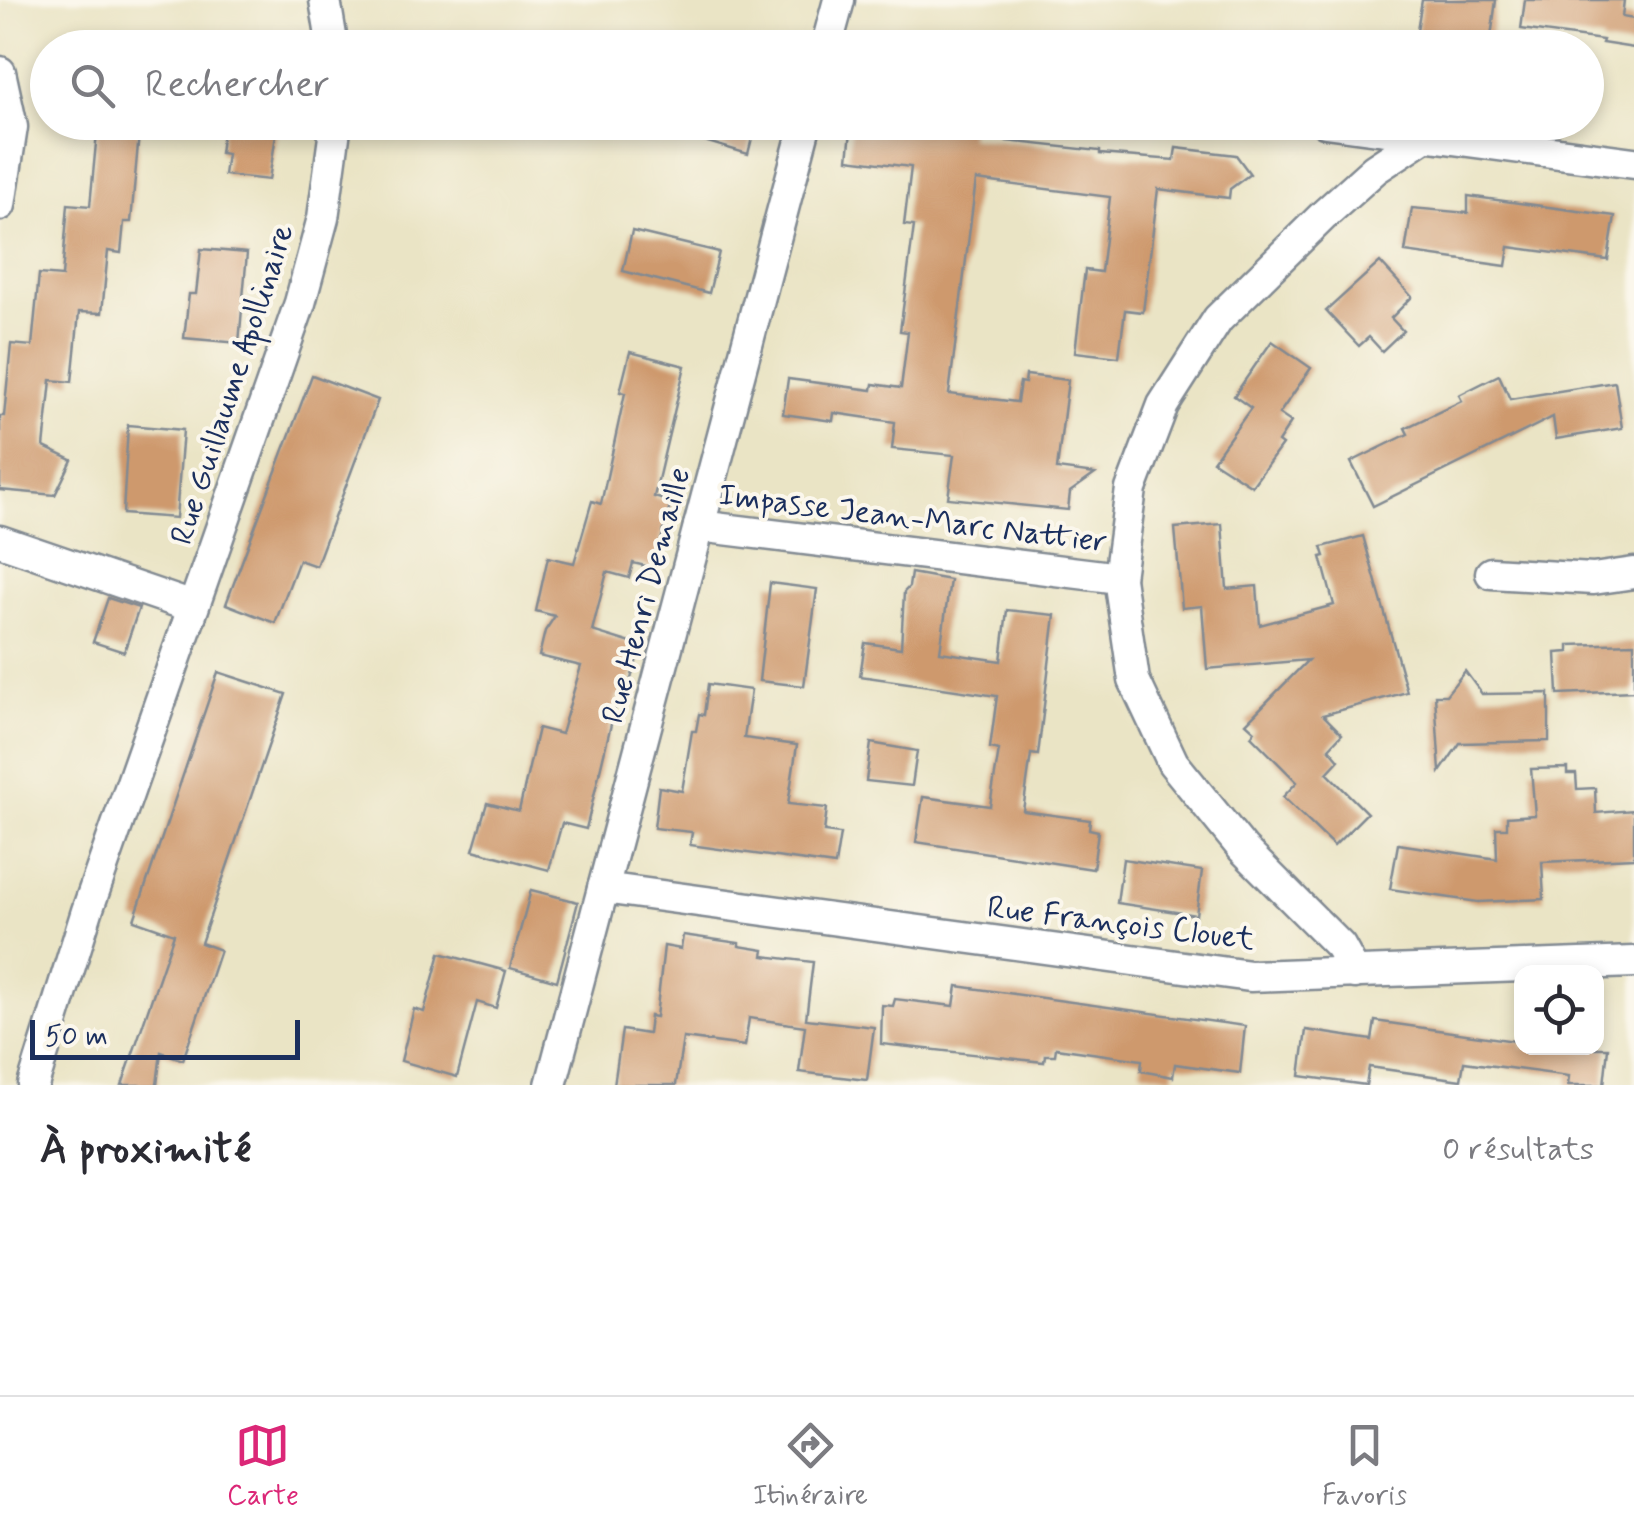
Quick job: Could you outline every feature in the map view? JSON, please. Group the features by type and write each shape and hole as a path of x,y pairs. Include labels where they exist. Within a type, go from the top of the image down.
{"street":[{"path":"325,0 330,30"},
{"path":"831,30 839,0"},
{"path":"0,72 12,127 0,205"},
{"name":"Rue Guillaume Apollinaire","path":"33,1085 87,911 300,303 324,218 334,140"},
{"name":"Rue Henri Demaille","path":"551,1085 801,140"},
{"path":"1355,973 1340,946 1243,849 1173,762 1134,680 1119,578 1131,489 1150,439 1163,406 1218,319 1326,213 1375,170 1420,140"},
{"path":"1457,140 1634,163"},
{"name":"Impasse Jean-Marc Nattier","path":"699,526 1119,578"},
{"path":"0,541 193,607"},
{"path":"1491,573 1593,579 1634,573"},
{"name":"Rue François Clouet","path":"604,888 1250,976 1634,962"}],"building":[{"path":"1422,0 1496,0 1492,30 1417,30"},
{"path":"1525,0 1624,0 1622,17 1634,19 1634,48 1604,43 1604,30 1521,29"},
{"path":"96,140 138,140 131,222 124,222 121,253 108,251 102,313 79,312 72,382 51,380 44,447 72,460 55,495 0,490 0,416 4,416 11,344 32,346 39,274 62,276 68,204 90,206"},
{"path":"222,140 275,140 269,180 224,175 227,154 220,153"},
{"path":"701,140 752,140 748,154"},
{"path":"850,140 997,140 1174,160 1176,148 1236,155 1250,174 1230,189 1229,198 1158,189 1143,312 1125,310 1119,357 1075,352 1085,270 1101,272 1110,197 976,180 949,394 1017,402 1020,382 1025,383 1026,375 1068,380 1057,469 1095,474 1070,492 1068,510 948,498 954,455 892,449 895,422 834,413 833,421 783,414 788,379 872,390 873,384 901,388 908,332 900,331 914,226 904,225 911,167 848,159"},
{"path":"1468,196 1615,216 1608,260 1509,247 1506,266 1405,252 1412,208 1468,213"},
{"path":"632,231 719,252 709,293 623,271"},
{"path":"201,249 247,253 239,343 184,338 189,294 196,294"},
{"path":"1380,262 1412,297 1391,318 1403,331 1382,351 1369,337 1359,346 1326,311"},
{"path":"1272,341 1311,368 1279,414 1291,422 1278,442 1282,445 1252,486 1213,461 1251,408 1234,396"},
{"path":"630,352 685,366 654,497 671,502 654,568 633,563 629,578 607,572 592,631 641,646 625,698 618,695 586,829 562,823 549,870 473,850 487,803 519,811 538,728 561,734 581,666 539,656 545,631 555,616 536,611 548,557 574,563 592,501 601,504"},
{"path":"312,375 378,400 316,566 299,560 275,623 226,604"},
{"path":"1499,375 1510,399 1615,382 1622,428 1556,439 1553,417 1373,506 1351,462 1408,434 1405,428 1462,401 1459,395"},
{"path":"128,425 183,430 176,518 123,514"},
{"path":"1222,524 1227,589 1257,586 1260,625 1334,605 1321,557 1325,556 1322,547 1363,536 1407,692 1323,715 1342,734 1329,748 1339,760 1327,773 1367,813 1334,846 1283,797 1297,782 1251,736 1255,731 1246,723 1308,660 1207,669 1202,606 1182,608 1175,528"},
{"path":"911,573 950,580 940,652 1001,661 1007,610 1055,615 1038,755 1031,754 1023,811 1090,820 1089,829 1098,831 1093,869 916,842 923,797 990,806 999,750 990,748 997,696 860,676 865,643 901,648 904,592"},
{"path":"770,583 817,589 804,686 759,681"},
{"path":"108,598 139,608 124,652 93,642"},
{"path":"1634,643 1634,691 1558,694 1556,653 1569,652 1569,645"},
{"path":"1465,671 1482,694 1549,693 1549,741 1460,743 1440,772 1435,695 1446,695"},
{"path":"218,672 286,694 201,943 220,950 183,1060 161,1052 157,1085 122,1085 174,934 134,920"},
{"path":"708,684 751,690 744,738 797,745 788,804 827,808 824,832 840,834 835,865 690,845 692,832 654,828 659,787 682,791 692,731 696,731 699,714 704,715"},
{"path":"871,743 917,751 912,786 866,781"},
{"path":"1567,768 1567,774 1576,774 1577,789 1595,788 1596,813 1634,810 1634,858 1542,862 1544,899 1478,902 1390,889 1398,844 1497,859 1496,828 1507,828 1507,817 1535,815 1531,769"},
{"path":"1123,859 1202,871 1196,915 1117,903"},
{"path":"531,890 578,902 557,981 510,968"},
{"path":"683,935 739,943 764,950 763,956 813,962 806,1019 874,1027 867,1080 799,1072 805,1026 749,1018 745,1046 683,1038 676,1085 614,1085 622,1030 648,1034 650,1016 656,1017 664,946 681,949"},
{"path":"440,953 506,971 496,1008 477,1002 457,1077 401,1061 414,1009 424,1012"},
{"path":"957,986 1245,1026 1240,1073 1175,1064 1173,1077 1141,1071 1142,1060 1056,1048 1055,1055 1045,1055 1044,1062 881,1044 882,1005 893,1006 895,999 954,1006"},
{"path":"1375,1021 1514,1041 1514,1055 1604,1055 1604,1048 1608,1048 1604,1085 1568,1085 1569,1076 1464,1062 1461,1080 1369,1067 1366,1085 1300,1076 1306,1030 1372,1040"}]}
